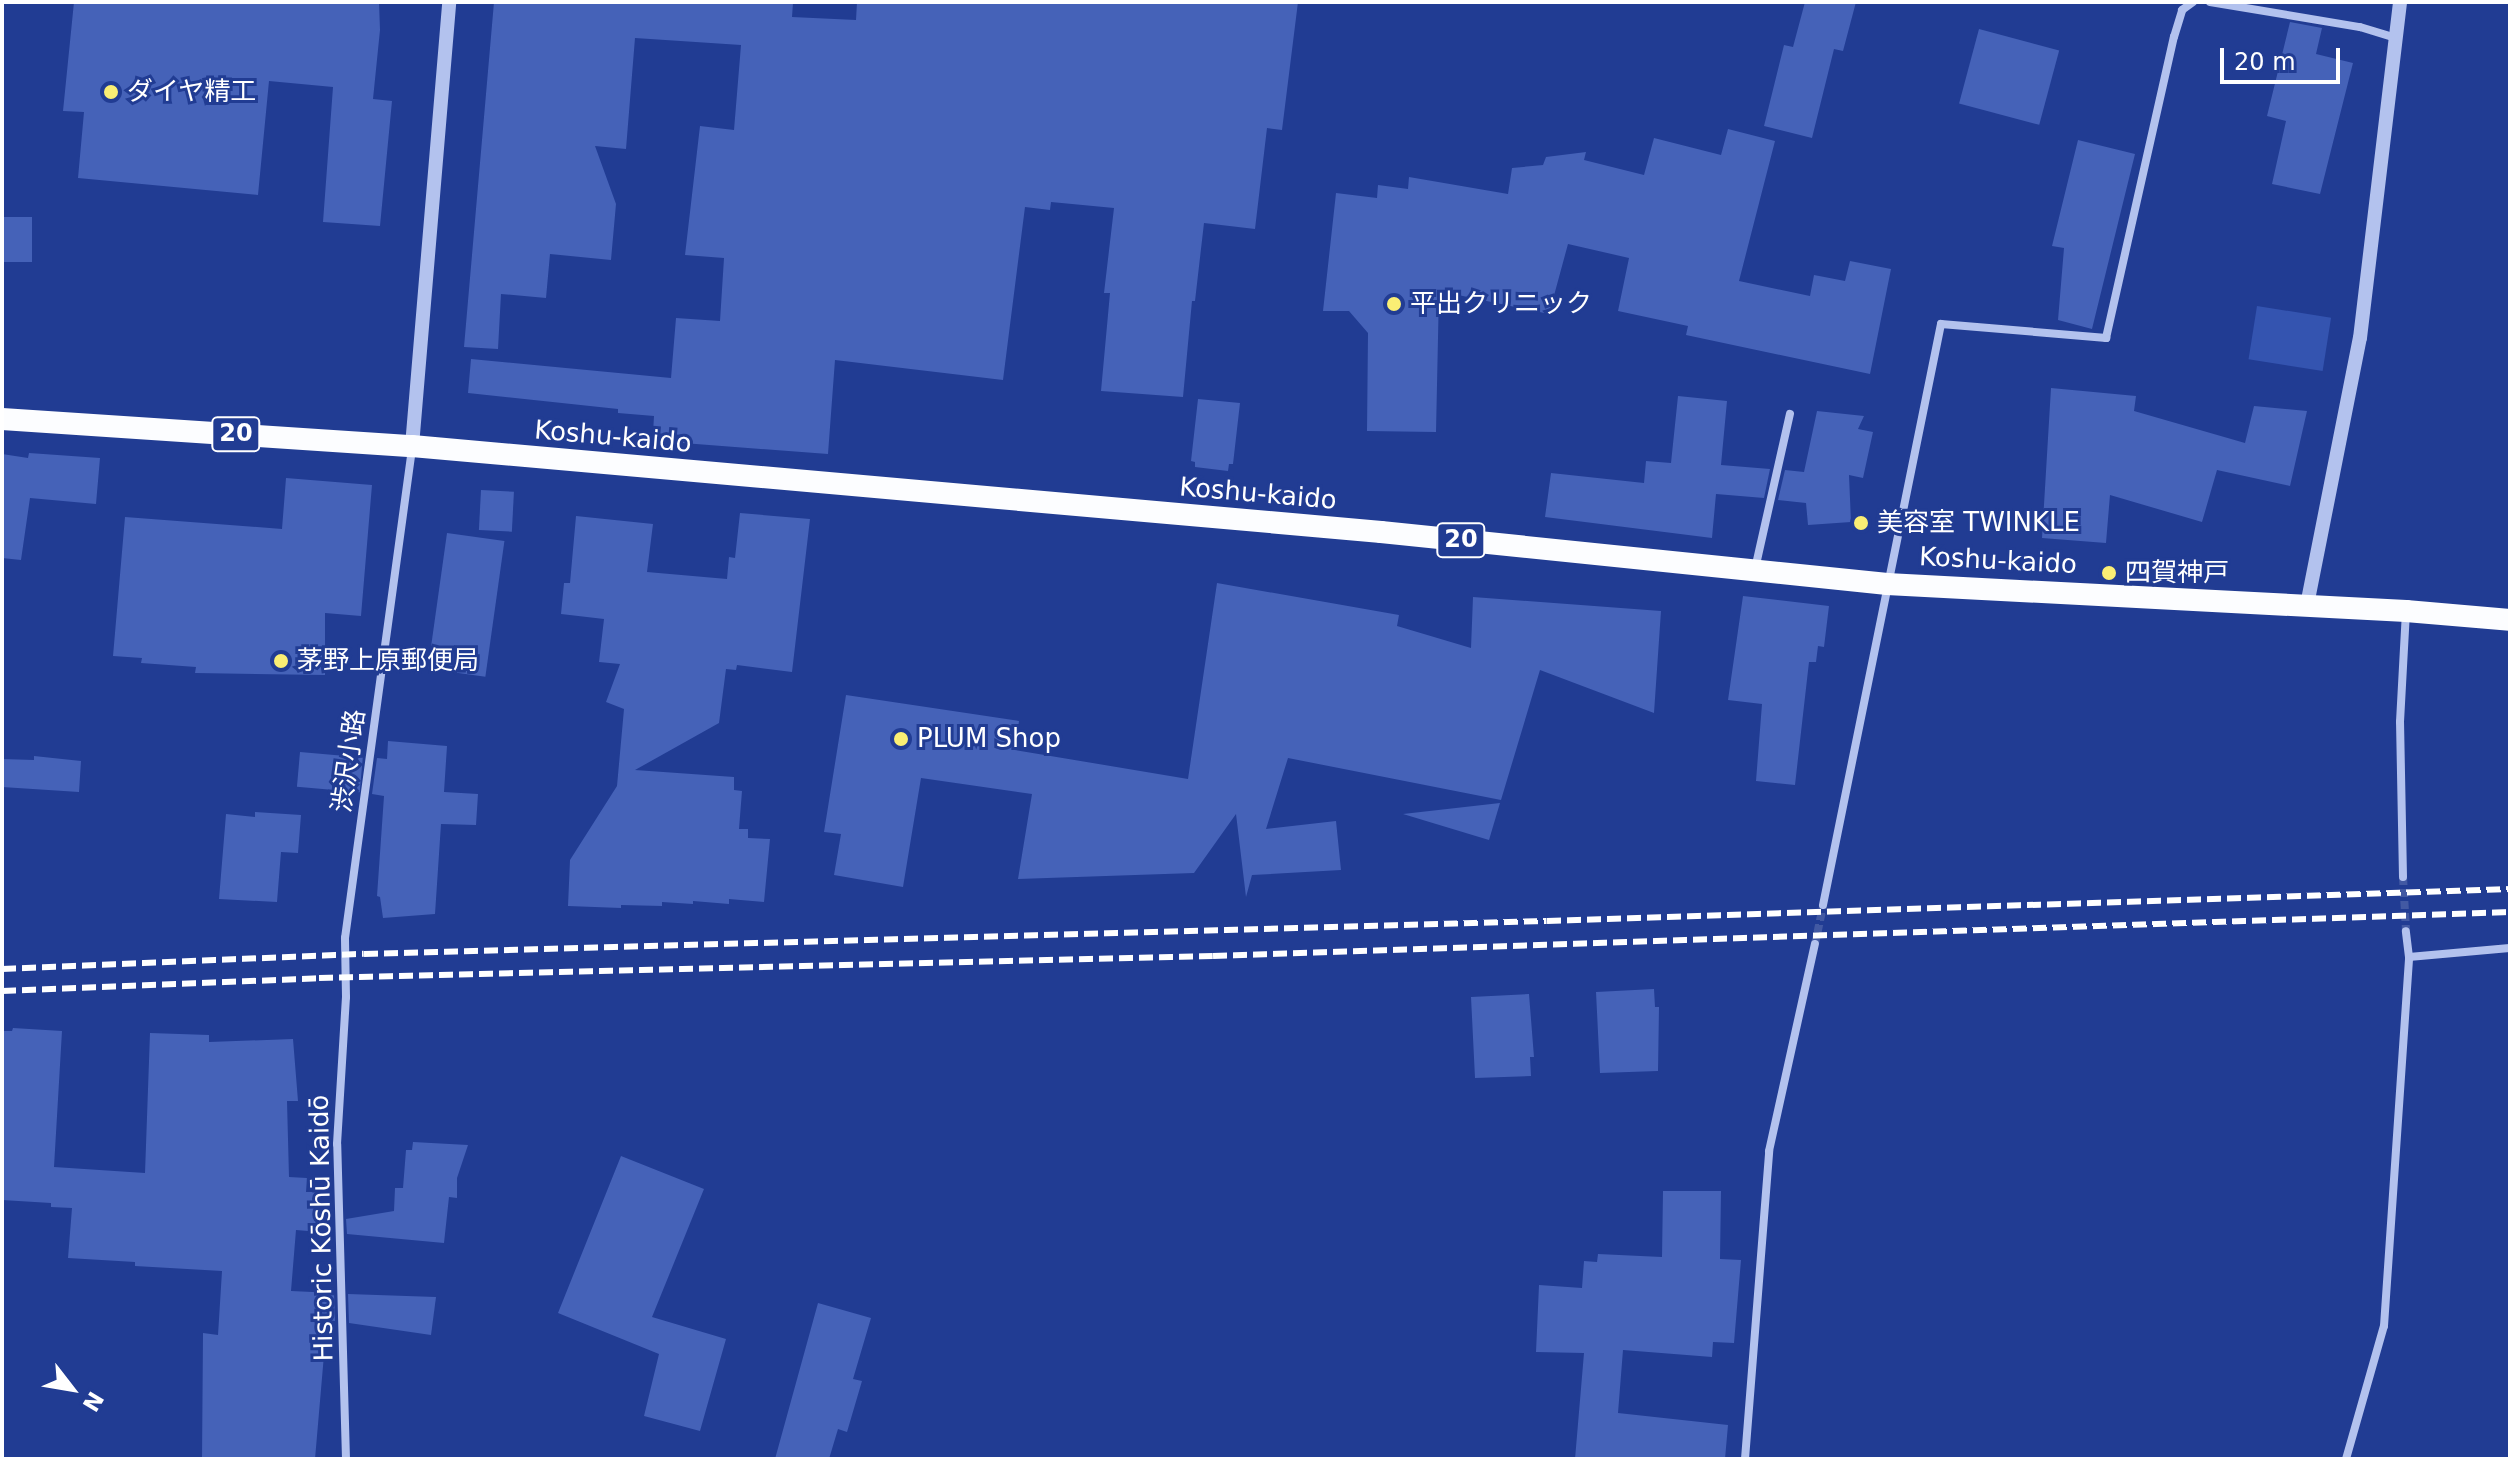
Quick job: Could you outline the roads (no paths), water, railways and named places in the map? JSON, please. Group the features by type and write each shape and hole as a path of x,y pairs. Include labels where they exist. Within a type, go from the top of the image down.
{"highway":[{"name":"Koshu-kaido","path":"2,419 412,446 1381,532 1887,584 2307,605 2510,620"}],"street":[{"path":"412,446 449,2"},
{"path":"1823,905 1941,324 2106,338 2174,37 2182,10 2193,2"},
{"path":"2210,2 2360,27 2398,38"},
{"path":"2307,605 2360,338 2400,2"},
{"path":"1755,570 1790,414"},
{"name":"渋沢小路","path":"346,997 345,938 412,446"},
{"path":"2403,877 2400,722 2406,611"},
{"path":"2346,1459 2384,1326 2409,957 2406,931"},
{"path":"1745,1459 1769,1151 1815,944"},
{"path":"2409,957 2510,948"},
{"name":"Historic Kōshū Kaidō","path":"346,997 337,1144 346,1459"}],"tunnel":[{"path":"2403,877 2406,931"},
{"path":"1815,944 1823,905"}],"railway":[{"path":"2,969 364,954 1547,921 2510,889"},
{"path":"2,991 319,978 1213,956 2510,912"}],"place":[{"name":"ダイヤ精工","path":"111,92"},
{"name":"平出クリニック","path":"1394,304"},
{"name":"美容室 TWINKLE","path":"1861,523"},
{"name":"四賀神戸","path":"2109,573"},
{"name":"茅野上原郵便局","path":"281,661"},
{"name":"PLUM Shop","path":"901,739"}]}
